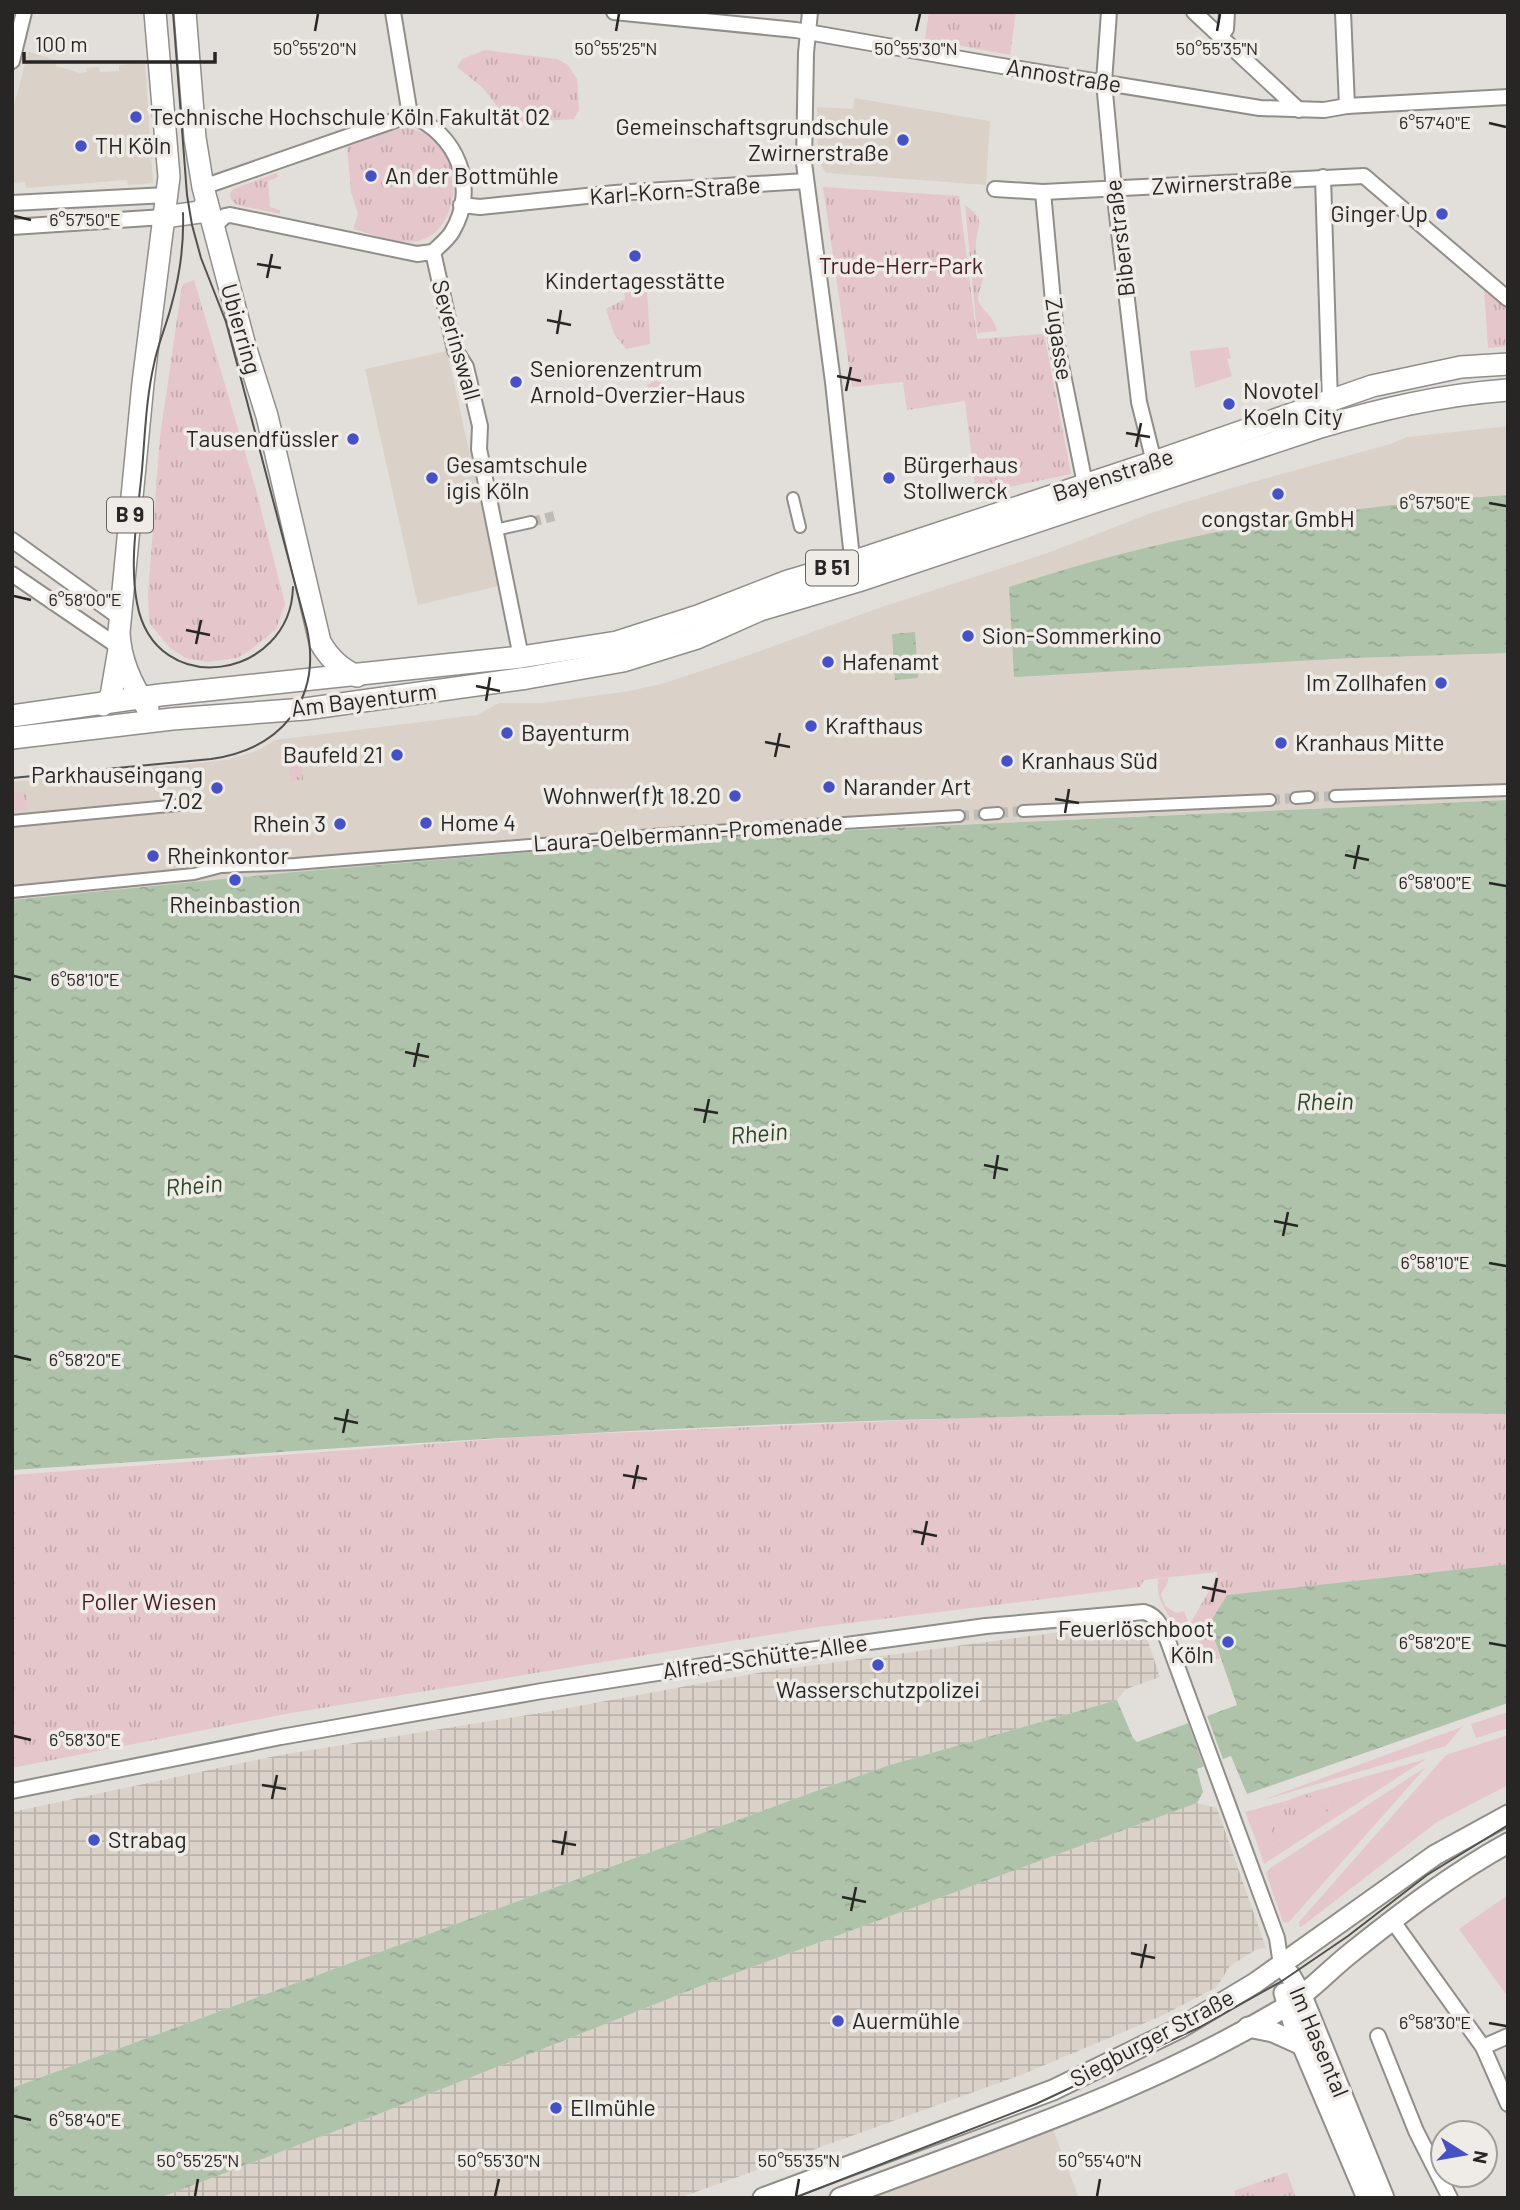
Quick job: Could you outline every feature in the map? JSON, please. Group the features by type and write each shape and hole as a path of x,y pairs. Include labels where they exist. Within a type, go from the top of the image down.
{"main road":[{"name":"B 9","path":"103,705 111,696 120,647 119,617 142,393 167,194 169,167 155,12"},
{"name":"Ubierring","path":"185,12 195,138 205,195 245,346 267,416 320,642 335,662 345,671 357,676"},
{"path":"164,217 200,212 205,195"},
{"name":"Bayenstraße","path":"554,672 623,661 664,649 1085,484 1372,386 1461,367 1508,364"},
{"name":"Bayenstraße","path":"521,657 586,649 617,642 698,616 788,581 855,572 1386,408 1442,397 1508,390"},
{"path":"1354,417 1359,407 1357,392"},
{"path":"237,714 292,692 311,667 320,642"},
{"name":"B 9","path":"120,647 127,670 141,698 149,709 172,719"},
{"name":"Am Bayenturm","path":"141,698 521,657"},
{"path":"469,663 464,670 464,676 465,681 473,686"},
{"name":"Am Bayenturm","path":"12,738 172,719 305,709 554,672"},
{"path":"357,676 351,682 349,693 358,700"},
{"name":"B 51","path":"12,716 141,698"},
{"name":"Siegburger Straße","path":"763,2198 1053,2090 1180,2028 1281,1965 1435,1855 1508,1815"},
{"name":"Siegburger Straße","path":"840,2198 1091,2103 1214,2046 1293,2004 1334,1966 1392,1920 1465,1867 1508,1843"},
{"name":"Im Hasental","path":"1281,1965 1302,2045 1367,2198"},
{"name":"Im Hasental","path":"1293,2004 1384,2198"},
{"path":"1248,2027 1273,2032 1302,2045"}],"street":[{"path":"12,61 24,12"},
{"path":"205,195 410,115 393,12"},
{"name":"Annostraße","path":"614,12 708,16 1259,108 1324,110 1347,106 1508,97"},
{"path":"810,12 804,127 806,181 855,572"},
{"name":"Biberstraße","path":"1109,12 1104,82 1114,189 1139,402 1154,462"},
{"path":"1194,12 1299,110"},
{"path":"1221,36 1226,30 1227,12"},
{"path":"1343,12 1347,106"},
{"name":"Severinswall","path":"410,115 441,133 453,150 461,170 461,205 452,232 433,252 455,350 466,367 480,426 479,449 521,657"},
{"name":"Zwirnerstraße","path":"995,189 1043,192 1364,176 1508,299"},
{"path":"1323,177 1330,402"},
{"name":"Karl-Korn-Straße","path":"461,205 480,207 615,193 806,181"},
{"name":"Zugasse","path":"1043,192 1057,345 1085,484"},
{"path":"12,203 167,194"},
{"path":"213,227 230,215 417,254 433,252"},
{"path":"12,227 164,217"},
{"path":"793,498 800,527"},
{"path":"495,530 531,522"},
{"path":"12,540 119,617"},
{"path":"12,574 120,647"},
{"path":"1335,796 1508,790"},
{"path":"1296,798 1309,797"},
{"path":"1023,811 1270,800"},
{"path":"12,821 190,804"},
{"path":"985,814 998,813"},
{"name":"Laura-Oelbermann-Promenade","path":"12,892 194,874 221,867 295,864 511,840 959,816"},
{"name":"Alfred-Schütte-Allee","path":"12,1791 267,1739 443,1707 766,1656 986,1626 1150,1613 1158,1621 1181,1674 1277,1938 1281,1965"},
{"path":"1392,1920 1483,2047 1508,2104"},
{"path":"1378,2036 1416,2131 1450,2198"},
{"path":"1483,2047 1508,2036"}],"shaded area":[{"name":"TH Köln","path":"28,52 57,60 56,66 80,73 87,72 86,68 99,67 100,72 119,71 119,65 145,63 153,183 128,185 127,180 26,188 25,182 12,183 12,113"},
{"name":"Gemeinschaftsgrundschule Zwirnerstraße","path":"855,98 990,121 986,185 826,173 818,161 817,107 853,109"},
{"name":"Gesamtschule igis Köln","path":"447,351 499,586 418,605 365,369"},
{"path":"1508,426 1508,800 661,841 295,872 12,900 12,782 227,760 259,750 275,740 477,715 499,703 542,703 661,684 1050,552 1154,512 1235,487 1407,437"},
{"path":"1143,1627 1160,1677 1126,1689 1117,1700 890,1765 12,2088 12,1812 280,1755 546,1712 763,1672 1076,1630 1093,1632"},
{"path":"1197,1803 1217,1808 1266,1948 1255,1950 1229,1967 1217,1987 1159,2017 1021,2075 679,2198 159,2198 701,1986"},
{"path":"1053,2129 1079,2198 873,2198"}],"green space":[{"path":"929,12 1016,12 1010,55 925,39"},
{"path":"485,50 557,59 568,65 577,79 579,110 574,119 511,123 482,87 457,67 462,59"},
{"path":"406,128 427,135 441,148 450,165 454,184 452,203 445,220 434,234 410,242 353,229 358,214 351,192 347,147 385,132"},
{"path":"277,173 278,177 268,181 270,207 280,210 280,214 237,205 231,200 233,189"},
{"name":"Trude-Herr-Park","path":"823,187 959,196 977,339 1044,334 1071,474 976,494 965,401 907,410 903,382 852,387"},
{"path":"965,205 979,221 976,252 985,270 979,302 997,331 977,333"},
{"path":"194,280 255,486 285,604 276,629 249,651 237,658 207,662 186,658 170,648 149,623 148,594 160,437 181,292 183,284"},
{"path":"647,287 650,344 626,349 614,334 606,309 625,299 624,289"},
{"path":"1484,288 1508,307 1508,346 1488,348"},
{"path":"1228,347 1231,358 1227,359 1232,376 1195,388 1190,351"},
{"path":"657,380 664,386 658,399 653,397 647,385"},
{"path":"301,753 303,780 290,781 288,754"},
{"path":"26,792 27,810 12,811 12,793"},
{"name":"Poller Wiesen","path":"1185,1414 1508,1414 1508,1564 1227,1595 1209,1624 1220,1658 1208,1663 1191,1622 1217,1577 1217,1572 1144,1580 1140,1587 818,1627 285,1714 12,1768 12,1475 537,1436 963,1418"},
{"path":"1168,1578 1161,1594 1165,1606 1176,1613 1184,1611 1189,1625 1176,1631 1159,1595 1158,1579"},
{"path":"1508,1712 1508,1728 1476,1738 1471,1724"},
{"path":"1462,1727 1446,1746 1260,1801"},
{"path":"1508,1735 1508,1785 1437,1822 1299,1926 1299,1922 1446,1755"},
{"path":"1426,1759 1264,1864 1260,1852 1328,1811 1329,1803 1305,1794"},
{"path":"1426,1767 1288,1923 1283,1922 1266,1873 1269,1869"},
{"path":"1305,1794 1329,1803 1328,1811 1260,1852 1257,1843 1270,1834 1286,1801"},
{"path":"1286,1801 1270,1834 1257,1843 1245,1812"},
{"path":"1508,1895 1508,1997 1459,1929"},
{"path":"1287,2172 1296,2198 1236,2198 1234,2191"}],"water":[{"path":"1508,495 1508,653 1352,658 1014,677 1009,587 1131,551 1256,525 1381,506"},
{"path":"915,632 918,678 895,680 892,634"},
{"name":"Rhein","path":"1508,800 1508,1414 1124,1415 837,1422 468,1440 12,1470 12,900 295,872 661,841"},
{"path":"1508,1564 1508,1703 1247,1794 1231,1756 1197,1769 1203,1792 1197,1803 701,1986 159,2198 12,2198 12,2088 890,1765 1117,1700 1137,1742 1237,1705 1209,1624 1227,1595"}],"pier":[{"path":"1206,1713 1224,1762 1205,1770 1187,1720"}],"tunnel":[{"path":"531,522 554,516"},
{"path":"1309,797 1335,796"},
{"path":"1270,800 1296,798"},
{"path":"998,813 1023,811"},
{"path":"959,816 985,814"}],"tram line":[{"path":"12,778 211,759 236,753 258,744 276,732 291,717 302,699 308,678 310,655 307,629 226,322 201,258 192,225 187,195 173,12"},
{"path":"183,213 177,281 156,356 147,404 134,554 137,603 149,635 169,655 194,666 221,667 248,659 270,642 286,618 293,587"},
{"path":"794,2198 1036,2104 1200,2027 1282,1981 1348,1936 1427,1875 1508,1825"}],"place":[{"name":"Technische Hochschule Köln Fakultät 02","path":"136,117"},
{"name":"Gemeinschaftsgrundschule Zwirnerstraße","path":"903,140"},
{"name":"TH Köln","path":"81,146"},
{"name":"An der Bottmühle","path":"371,176"},
{"name":"Ginger Up","path":"1442,214"},
{"name":"Kindertagesstätte","path":"635,256"},
{"name":"Seniorenzentrum Arnold-Overzier-Haus","path":"516,382"},
{"name":"Novotel Koeln City","path":"1229,404"},
{"name":"Tausendfüssler","path":"353,439"},
{"name":"Gesamtschule igis Köln","path":"432,478"},
{"name":"Bürgerhaus Stollwerck","path":"889,478"},
{"name":"congstar GmbH","path":"1278,494"},
{"name":"Sion-Sommerkino","path":"968,636"},
{"name":"Hafenamt","path":"828,662"},
{"name":"Im Zollhafen","path":"1441,683"},
{"name":"Krafthaus","path":"811,726"},
{"name":"Bayenturm","path":"507,733"},
{"name":"Kranhaus Mitte","path":"1281,743"},
{"name":"Baufeld 21","path":"397,755"},
{"name":"Kranhaus Süd","path":"1007,761"},
{"name":"Narander Art","path":"829,787"},
{"name":"Parkhauseingang 7.02","path":"217,788"},
{"name":"Wohnwer(f)t 18.20","path":"735,796"},
{"name":"Home 4","path":"426,823"},
{"name":"Rhein 3","path":"340,824"},
{"name":"Rheinkontor","path":"153,856"},
{"name":"Rheinbastion","path":"235,880"},
{"name":"Feuerlöschboot Köln","path":"1228,1642"},
{"name":"Wasserschutzpolizei","path":"878,1665"},
{"name":"Strabag","path":"94,1840"},
{"name":"Auermühle","path":"838,2021"},
{"name":"Ellmühle","path":"556,2108"}]}
